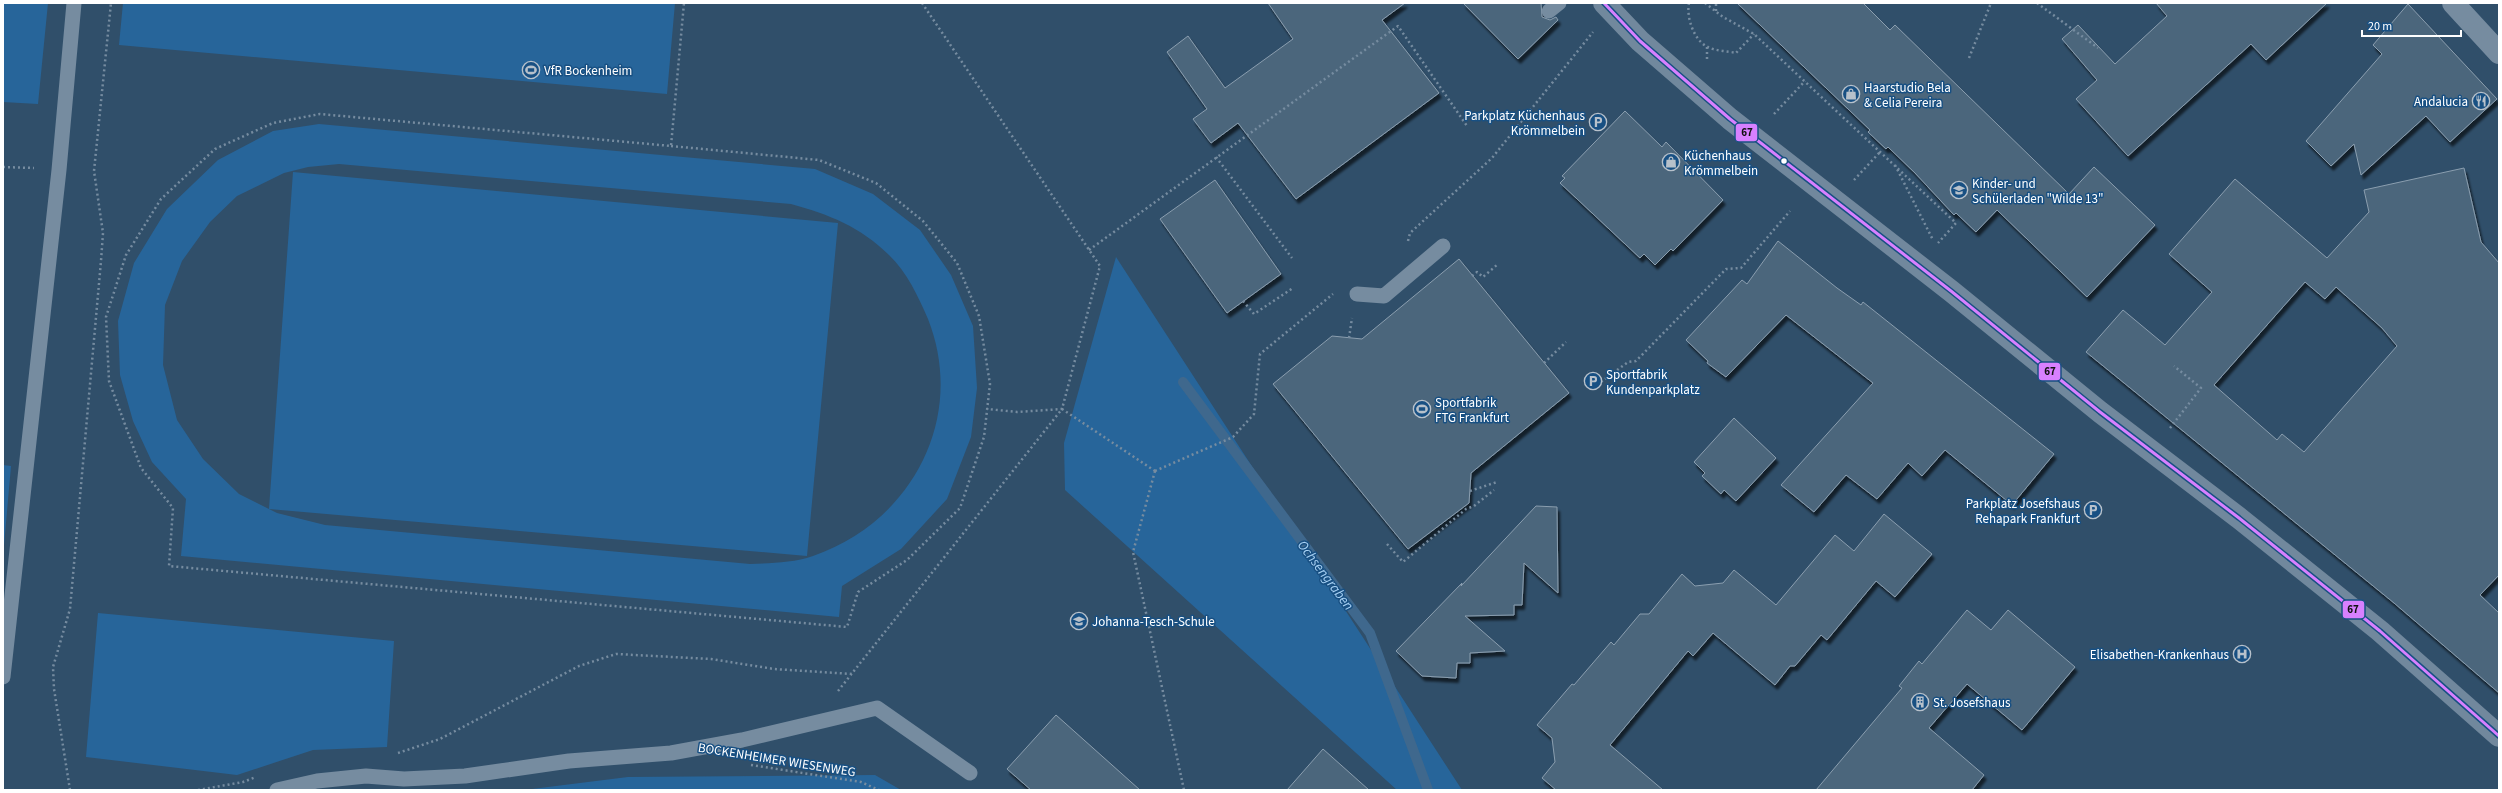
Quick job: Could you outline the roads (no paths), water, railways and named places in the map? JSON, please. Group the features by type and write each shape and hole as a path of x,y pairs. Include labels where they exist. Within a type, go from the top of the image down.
{"main road":[{"path":"1605,4 1640,40 1730,119 1951,290 2100,412 2252,528 2380,631 2499,736"}],"street":[{"path":"2453,3 2499,53"}],"lane":[{"path":"3,677 59,170 74,3"},
{"path":"1357,294 1384,296 1443,246"},
{"path":"277,790 317,781 366,776 404,779 465,776 569,761 671,752 742,740 877,708 970,773"}],"waterway":[{"name":"Ochsengraben","path":"1183,382 1370,633 1428,790"}],"place":[{"name":"VfR Bockenheim","path":"531,70"},
{"name":"Haarstudio Bela & Celia Pereira","path":"1851,94"},
{"name":"Andalucia","path":"2481,101"},
{"name":"Parkplatz Küchenhaus Krömmelbein","path":"1598,122"},
{"name":"Küchenhaus Krömmelbein","path":"1671,162"},
{"name":"Kinder- und Schülerladen \"Wilde 13\"","path":"1959,190"},
{"name":"Sportfabrik Kundenparkplatz","path":"1593,381"},
{"name":"Sportfabrik FTG Frankfurt","path":"1422,409"},
{"name":"Parkplatz Josefshaus Rehapark Frankfurt","path":"2093,510"},
{"name":"Johanna-Tesch-Schule","path":"1079,621"},
{"name":"Elisabethen-Krankenhaus","path":"2242,654"},
{"name":"St. Josefshaus","path":"1920,702"}]}
